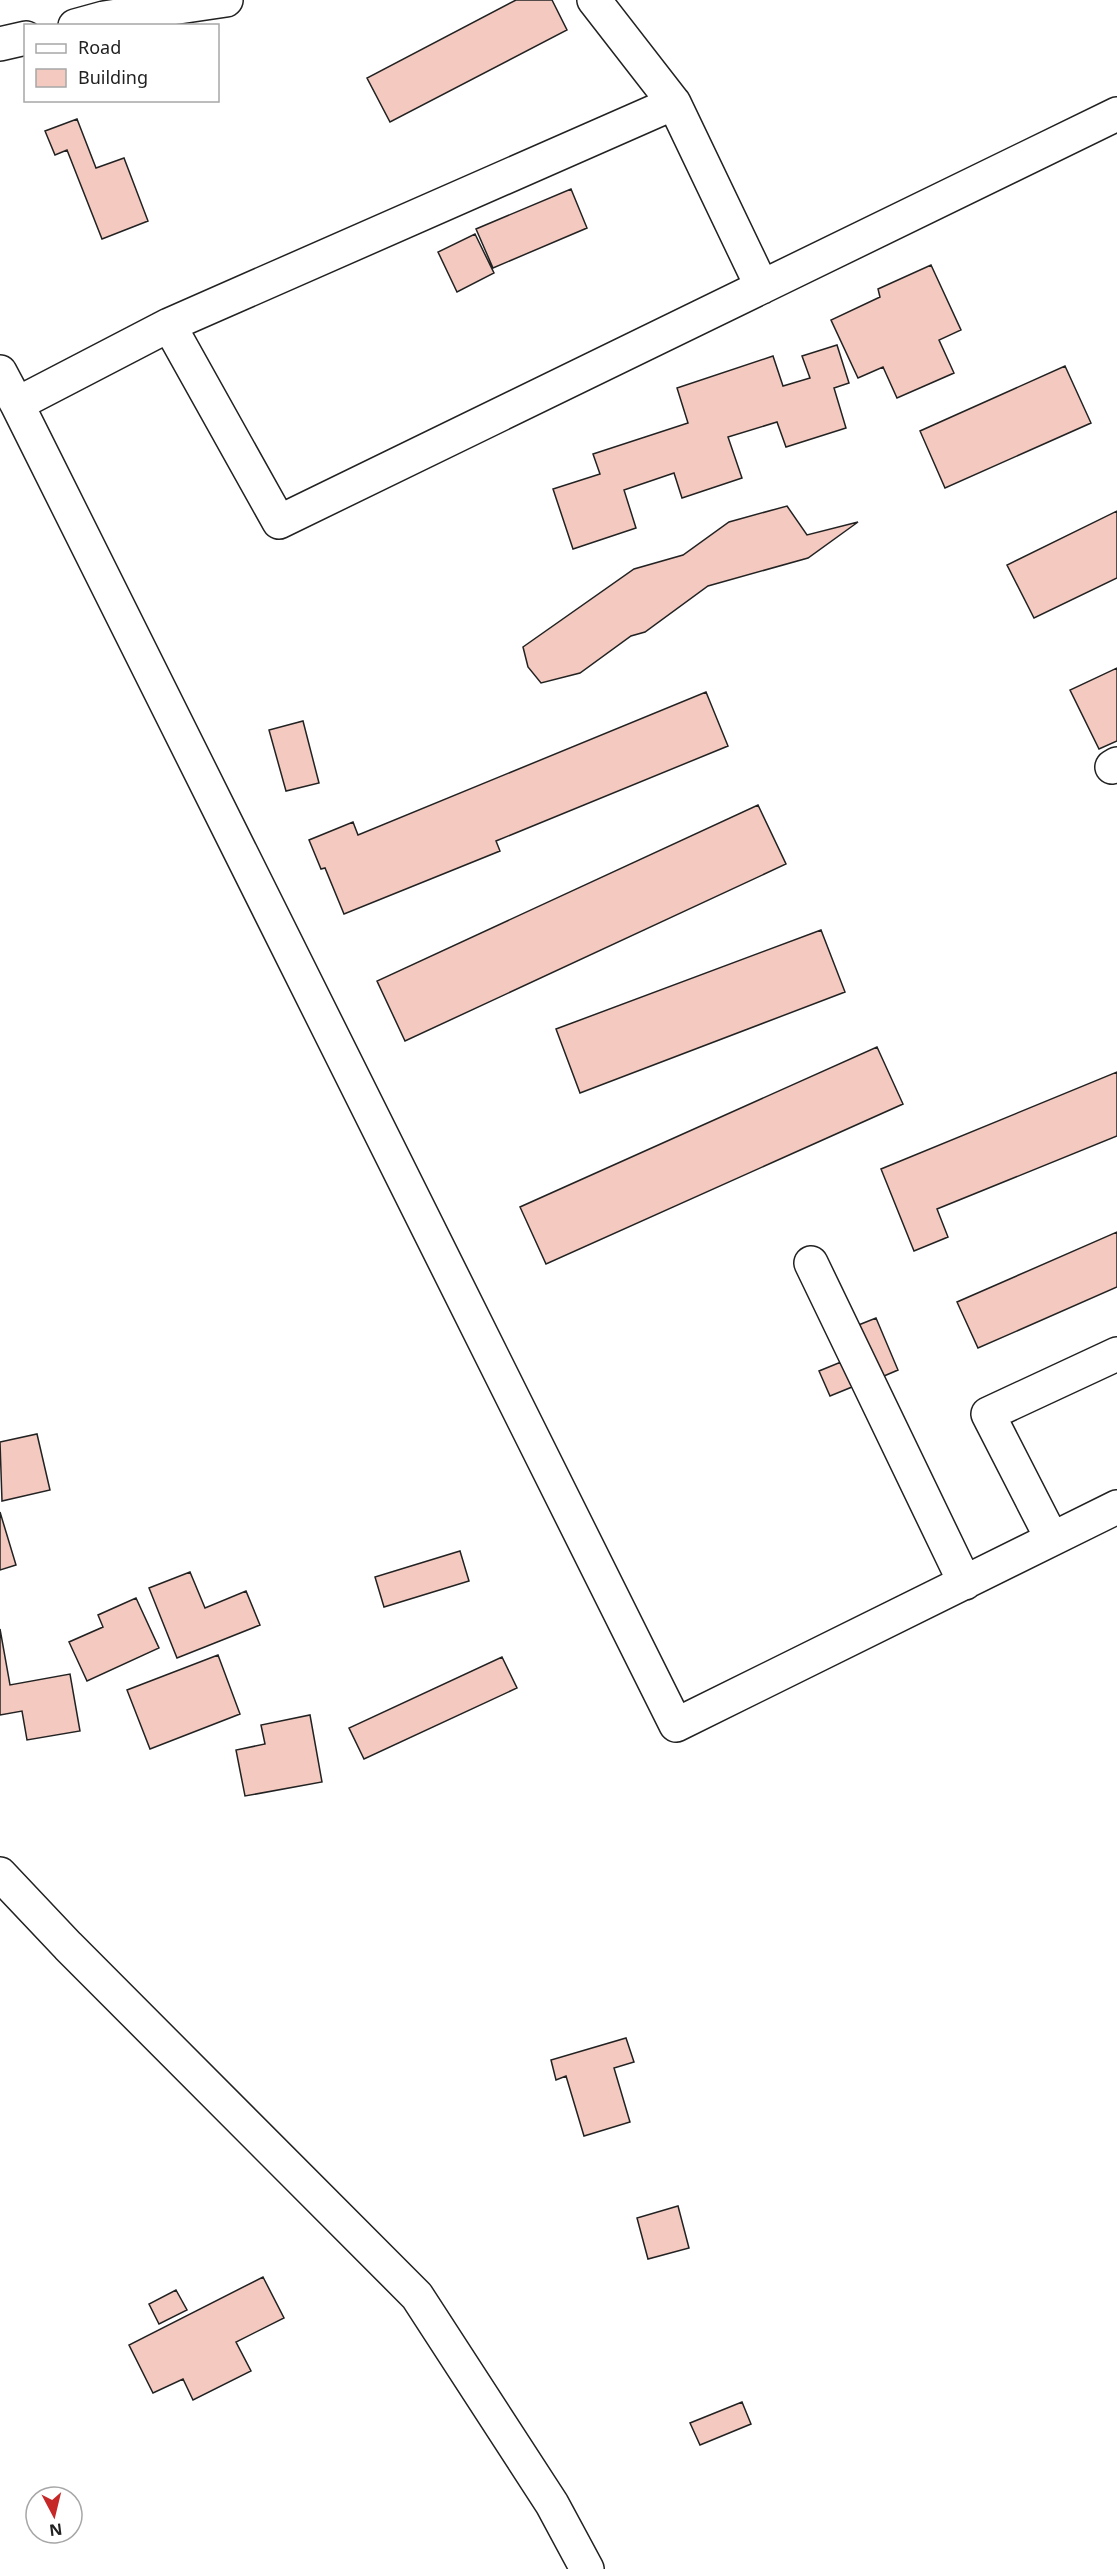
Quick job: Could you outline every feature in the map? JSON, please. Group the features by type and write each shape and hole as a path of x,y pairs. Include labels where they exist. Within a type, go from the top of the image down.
{"street":[{"path":"82,24 104,18 226,0"},
{"path":"594,0 674,103 762,287"},
{"path":"0,44 24,38"},
{"path":"17,404 169,325 674,103"},
{"path":"169,325 279,522 1117,114"},
{"path":"0,372 676,1725 1117,1507"},
{"path":"811,1263 965,1583"},
{"path":"1052,1539 988,1414 1117,1354"},
{"path":"6,1891 417,2296 552,2504 587,2569"}],"building":[{"path":"516,0 552,0 567,30 390,122 367,78"},
{"path":"77,119 96,168 124,158 148,221 102,239 67,150 55,155 45,131"},
{"path":"571,189 587,228 493,268 476,229"},
{"path":"475,234 494,273 457,292 438,252"},
{"path":"931,265 961,330 939,340 954,373 897,398 883,367 858,378 831,320 880,297 878,289"},
{"path":"837,345 849,383 834,388 846,428 786,447 777,422 728,437 742,478 682,498 674,473 624,490 636,528 573,549 553,489 600,474 593,454 688,423 677,388 773,356 783,386 810,378 802,356"},
{"path":"1065,366 1091,423 945,488 920,431"},
{"path":"787,506 807,535 858,522 808,558 708,586 645,632 631,636 580,673 541,683 528,667 523,647 634,569 683,555 729,522"},
{"path":"1117,511 1117,578 1034,618 1007,565"},
{"path":"1117,668 1117,741 1099,749 1070,690"},
{"path":"706,692 728,746 496,841 500,851 344,914 325,868 321,869 309,840 353,822 358,835"},
{"path":"303,721 319,783 286,791 269,730"},
{"path":"758,805 786,864 405,1041 377,981"},
{"path":"821,930 845,992 580,1093 556,1029"},
{"path":"877,1047 903,1104 546,1264 520,1207"},
{"path":"1117,1072 1117,1136 937,1209 948,1237 914,1251 881,1169"},
{"path":"1117,1232 1117,1287 978,1348 957,1302"},
{"path":"876,1318 898,1370 877,1379 856,1326"},
{"path":"841,1362 852,1387 830,1396 819,1371"},
{"path":"37,1434 50,1490 2,1501 0,1442"},
{"path":"0,1512 16,1565 0,1570"},
{"path":"460,1551 469,1581 384,1607 375,1577"},
{"path":"190,1572 205,1608 246,1591 260,1625 177,1658 149,1588"},
{"path":"136,1598 159,1648 87,1681 69,1642 103,1627 98,1615"},
{"path":"0,1629 10,1685 70,1674 80,1731 27,1740 22,1711 0,1715"},
{"path":"218,1655 240,1714 150,1749 127,1690"},
{"path":"502,1657 517,1688 364,1759 349,1728"},
{"path":"310,1715 322,1782 245,1796 236,1750 265,1744 261,1725"},
{"path":"626,2038 634,2062 614,2068 630,2122 584,2136 566,2076 556,2080 551,2060"},
{"path":"678,2206 689,2248 648,2259 637,2218"},
{"path":"263,2277 284,2318 236,2342 251,2371 193,2400 183,2379 153,2393 129,2345"},
{"path":"176,2290 187,2310 159,2324 149,2304"},
{"path":"742,2402 751,2424 700,2445 690,2423"}]}
